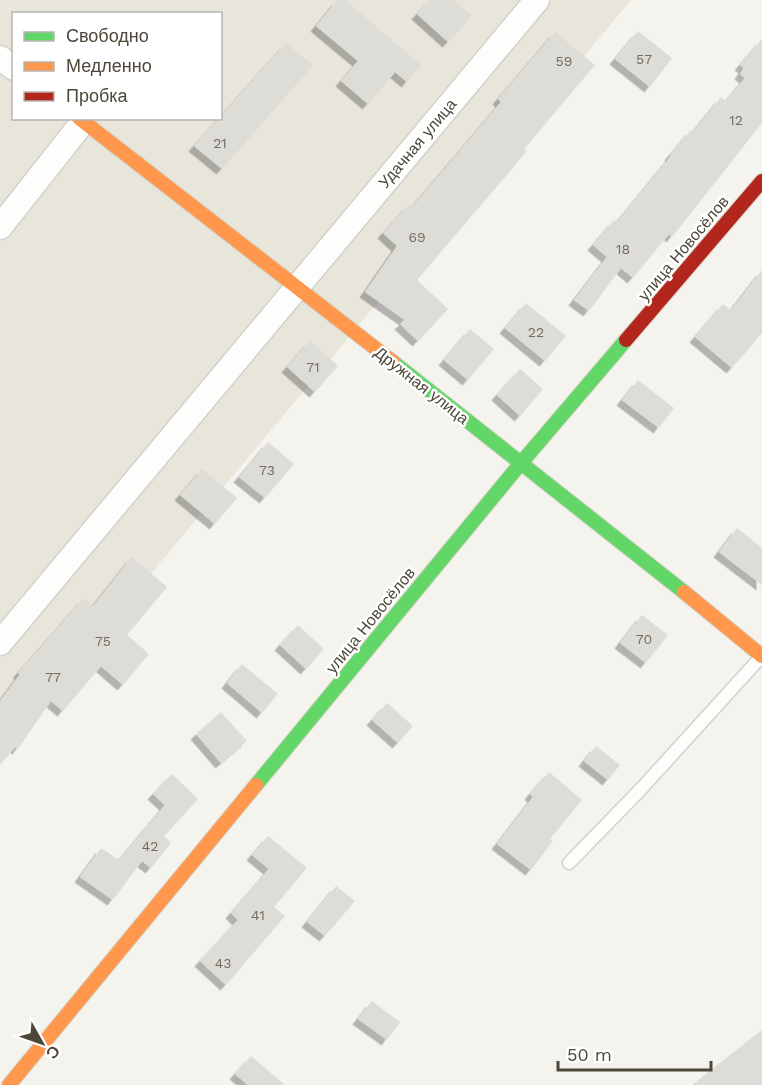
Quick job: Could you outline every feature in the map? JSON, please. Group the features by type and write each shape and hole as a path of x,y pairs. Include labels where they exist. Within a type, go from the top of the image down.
{"street":[{"name":"Удачная улица","path":"0,643 534,1"},
{"name":"Дружная улица","path":"81,120 297,286 762,656"},
{"path":"0,227 81,120"},
{"name":"улица Новосёлов","path":"9,1085 521,463 762,181"}],"lane":[{"path":"569,863 657,772 762,656"}],"shaded area":[{"path":"0,0 631,0 0,754"}],"building":[{"path":"337,0 345,0 421,65 407,82 395,72 368,104 341,81 358,61 316,26"},
{"path":"430,0 454,0 472,16 448,42 417,14"},
{"path":"638,31 672,58 650,87 615,59"},
{"path":"555,32 595,65 524,149 527,151 417,280 448,309 418,341 400,324 405,320 365,292 397,246 383,233 409,204 412,207 501,102 498,99"},
{"path":"762,39 762,123 672,237 669,234 633,278 621,268 589,311 574,300 607,257 593,245 614,220 617,222 670,155 691,130 693,132 721,97 726,101 745,78 740,74 744,68 740,65"},
{"path":"286,43 313,65 222,169 194,146 217,120 222,120 222,115"},
{"path":"762,270 762,333 732,368 695,337 723,304 731,310"},
{"path":"526,303 566,336 545,361 505,328"},
{"path":"470,329 494,349 468,380 444,360"},
{"path":"310,341 338,366 315,392 287,367"},
{"path":"520,369 543,389 520,416 497,395"},
{"path":"638,380 674,408 659,428 622,400"},
{"path":"268,442 294,464 265,498 239,477"},
{"path":"202,469 237,498 215,524 180,495"},
{"path":"737,528 762,548 762,585 719,552"},
{"path":"132,557 167,587 127,635 149,654 123,685 101,666 63,711 51,701 18,749 15,747 0,765 0,701 20,674 18,673 84,598 93,606"},
{"path":"642,615 668,635 646,663 620,643"},
{"path":"298,625 324,649 306,669 280,645"},
{"path":"242,664 278,694 262,713 227,683"},
{"path":"387,703 413,726 398,743 372,720"},
{"path":"221,712 247,741 221,763 196,734"},
{"path":"596,746 620,765 608,780 584,761"},
{"path":"549,772 582,800 550,839 553,841 531,870 497,844 533,797 530,794"},
{"path":"172,774 198,799 164,836 171,843 151,868 142,861 113,900 80,877 101,848 119,860 165,805 153,794"},
{"path":"268,836 307,868 274,907 285,916 226,985 200,961 238,920 231,913 269,869 252,855"},
{"path":"336,886 355,901 325,936 307,922"},
{"path":"372,1001 400,1022 387,1040 358,1019"},
{"path":"762,1030 762,1085 692,1085"},
{"path":"251,1056 285,1085 248,1085 235,1074"}],"traffic: fast":[{"path":"256,785 521,463 626,340"},
{"path":"393,362 684,592"}],"traffic: slow":[{"path":"82,120 393,362"},
{"path":"684,592 762,656"},
{"path":"9,1085 256,785"}],"traffic: jam":[{"path":"626,340 762,181"}]}
